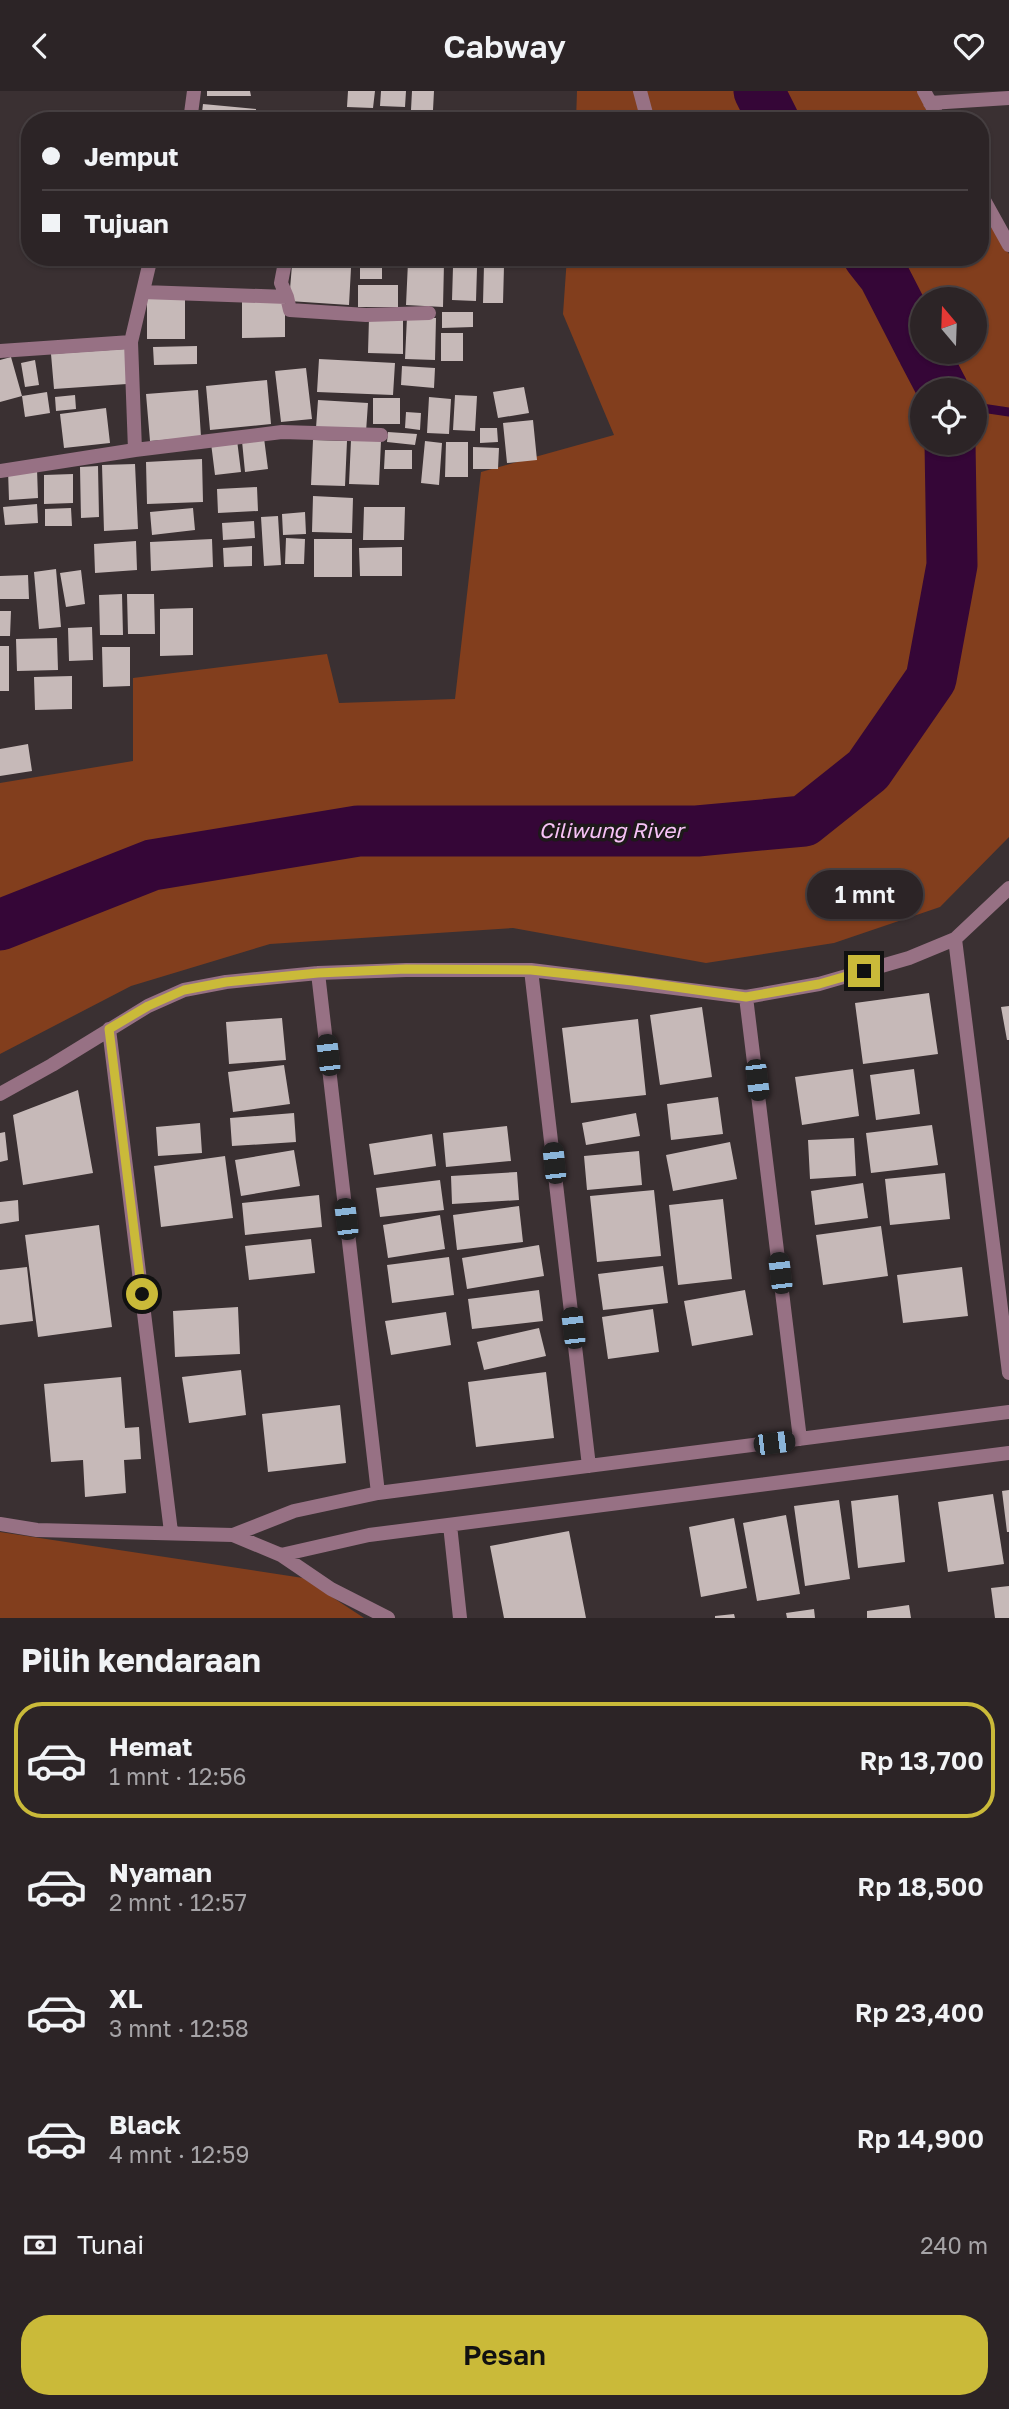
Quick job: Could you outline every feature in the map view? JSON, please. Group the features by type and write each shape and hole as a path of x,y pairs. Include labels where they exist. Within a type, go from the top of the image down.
{"street":[{"path":"191,112 194,91"},
{"path":"640,91 646,112"},
{"path":"927,97 1009,99"},
{"path":"989,209 1009,245"},
{"path":"135,450 131,342 149,266"},
{"path":"284,266 281,283 290,310 366,315 429,313"},
{"path":"143,292 287,297"},
{"path":"0,351 131,342"},
{"path":"0,471 135,450 282,432 381,435"},
{"path":"0,1094 148,1006 184,990 226,982 318,973 406,969 531,970 746,997 819,984 909,958 955,939 1009,888"},
{"path":"955,939 1009,1373"},
{"path":"531,970 589,1466"},
{"path":"318,973 378,1493"},
{"path":"746,997 800,1440"},
{"path":"109,1029 171,1532"},
{"path":"233,1535 294,1511 378,1493 1009,1412"},
{"path":"281,1556 369,1535 1009,1453"},
{"path":"0,1524 37,1529 233,1535 281,1556 331,1589 388,1618"},
{"path":"450,1525 460,1618"}],"shaded area":[{"path":"577,91 919,91 930,112 576,112"},
{"path":"989,218 1009,254 1009,837 940,907 834,943 706,963 513,928 270,944 131,986 0,1054 0,783 133,761 133,678 327,654 339,703 455,699 481,472 614,435 563,314 566,266 989,266"},
{"path":"0,1532 303,1578 364,1618 0,1618"}],"building":[{"path":"207,91 250,91 251,96 207,96"},
{"path":"348,91 375,91 373,108 347,107"},
{"path":"381,91 406,91 405,107 380,106"},
{"path":"412,91 434,91 433,110 411,110"},
{"path":"203,104 256,109 256,112 202,112"},
{"path":"292,266 351,268 349,305 289,301"},
{"path":"360,266 382,266 382,279 360,279"},
{"path":"408,266 444,266 443,307 406,305"},
{"path":"484,266 504,266 503,303 483,303"},
{"path":"453,267 477,268 476,301 452,300"},
{"path":"358,285 398,285 398,307 358,307"},
{"path":"147,297 185,297 185,339 147,339"},
{"path":"242,301 285,301 285,337 242,338"},
{"path":"442,312 473,312 473,327 442,328"},
{"path":"407,317 436,318 435,360 405,359"},
{"path":"369,318 403,319 403,354 368,353"},
{"path":"441,333 463,333 463,361 441,361"},
{"path":"197,346 197,364 154,365 153,347"},
{"path":"125,349 127,384 54,389 51,354"},
{"path":"11,357 22,396 0,402 0,360"},
{"path":"319,359 395,363 393,395 317,392"},
{"path":"35,360 39,385 25,387 21,363"},
{"path":"402,366 435,368 434,388 401,385"},
{"path":"306,368 312,419 281,422 275,371"},
{"path":"267,380 271,424 210,430 206,386"},
{"path":"524,387 529,413 498,418 493,392"},
{"path":"198,390 201,437 150,441 146,394"},
{"path":"47,392 50,413 25,417 22,396"},
{"path":"75,395 76,409 56,411 55,397"},
{"path":"455,395 477,396 475,431 453,430"},
{"path":"429,397 451,399 449,434 427,433"},
{"path":"373,398 400,398 400,424 373,424"},
{"path":"318,400 368,403 366,432 316,428"},
{"path":"106,408 110,443 64,448 60,414"},
{"path":"406,412 421,413 420,430 405,428"},
{"path":"533,420 537,460 507,463 503,423"},
{"path":"480,428 497,428 498,442 480,443"},
{"path":"388,432 417,434 415,445 387,442"},
{"path":"264,438 268,469 245,472 242,441"},
{"path":"237,440 241,472 215,475 211,443"},
{"path":"313,440 347,441 345,486 311,485"},
{"path":"351,440 381,441 379,485 349,484"},
{"path":"425,441 442,443 439,485 421,483"},
{"path":"446,442 468,442 468,477 445,477"},
{"path":"473,447 499,448 498,469 473,469"},
{"path":"385,450 412,450 412,469 384,469"},
{"path":"202,459 203,502 147,504 146,462"},
{"path":"135,464 138,529 104,531 102,465"},
{"path":"98,466 99,517 81,518 80,467"},
{"path":"37,469 38,498 9,500 8,470"},
{"path":"73,474 73,503 44,504 44,475"},
{"path":"257,487 258,511 218,513 217,489"},
{"path":"313,496 353,498 352,533 312,532"},
{"path":"37,504 38,523 5,525 3,507"},
{"path":"364,507 405,507 404,540 363,540"},
{"path":"71,508 72,526 45,526 45,509"},
{"path":"193,508 195,530 152,535 150,512"},
{"path":"305,512 306,534 283,535 282,514"},
{"path":"278,516 281,565 264,566 261,517"},
{"path":"254,521 255,538 223,540 222,523"},
{"path":"286,538 305,539 304,564 285,564"},
{"path":"212,539 213,567 151,571 150,542"},
{"path":"314,539 352,539 352,577 314,577"},
{"path":"136,541 137,570 95,573 94,544"},
{"path":"252,546 252,566 224,567 223,548"},
{"path":"402,547 402,576 360,576 359,548"},
{"path":"56,569 61,627 39,629 34,572"},
{"path":"81,570 85,604 66,607 60,573"},
{"path":"28,575 29,599 0,599 0,576"},
{"path":"122,594 123,635 100,635 99,595"},
{"path":"127,594 154,594 155,634 128,634"},
{"path":"193,608 193,655 160,656 160,609"},
{"path":"0,611 11,611 10,636 0,636"},
{"path":"92,627 93,660 69,661 68,628"},
{"path":"57,638 58,670 17,671 16,639"},
{"path":"0,646 9,646 9,691 0,691"},
{"path":"102,647 130,647 130,686 103,687"},
{"path":"72,676 72,709 35,710 34,677"},
{"path":"28,744 32,771 0,776 0,749"},
{"path":"929,993 938,1054 863,1064 855,1003"},
{"path":"1009,1006 1009,1040 1007,1040 1001,1007"},
{"path":"702,1007 712,1077 660,1085 650,1015"},
{"path":"282,1018 286,1060 229,1064 226,1022"},
{"path":"638,1019 646,1095 571,1103 562,1028"},
{"path":"284,1065 290,1104 233,1112 228,1072"},
{"path":"853,1069 859,1116 802,1125 795,1077"},
{"path":"914,1069 920,1114 876,1120 870,1075"},
{"path":"78,1090 93,1173 23,1185 13,1115"},
{"path":"718,1097 723,1134 671,1140 667,1104"},
{"path":"294,1113 296,1142 232,1146 230,1118"},
{"path":"636,1113 640,1136 586,1145 582,1123"},
{"path":"200,1123 202,1153 158,1156 156,1127"},
{"path":"932,1125 938,1165 871,1173 866,1133"},
{"path":"507,1126 511,1161 446,1167 443,1133"},
{"path":"5,1132 8,1160 0,1162 0,1133"},
{"path":"432,1134 436,1166 374,1175 369,1144"},
{"path":"854,1138 856,1176 810,1179 808,1140"},
{"path":"730,1142 737,1179 673,1191 666,1155"},
{"path":"294,1150 300,1186 241,1196 235,1160"},
{"path":"639,1151 642,1185 587,1190 584,1156"},
{"path":"225,1156 233,1218 161,1227 154,1166"},
{"path":"517,1172 519,1200 452,1204 451,1176"},
{"path":"945,1173 950,1219 890,1225 885,1179"},
{"path":"440,1180 444,1210 380,1217 376,1188"},
{"path":"863,1183 868,1218 815,1225 811,1191"},
{"path":"654,1190 661,1256 597,1262 590,1196"},
{"path":"319,1195 322,1227 245,1235 242,1203"},
{"path":"723,1199 732,1279 678,1285 669,1205"},
{"path":"18,1200 19,1221 0,1224 0,1202"},
{"path":"519,1206 523,1242 457,1250 453,1215"},
{"path":"440,1215 445,1249 388,1258 383,1225"},
{"path":"99,1225 112,1327 38,1337 25,1235"},
{"path":"881,1226 888,1276 823,1285 816,1235"},
{"path":"311,1239 315,1273 249,1280 245,1246"},
{"path":"539,1245 544,1276 467,1289 462,1258"},
{"path":"449,1257 454,1295 392,1303 387,1265"},
{"path":"663,1266 668,1303 603,1310 598,1274"},
{"path":"27,1267 33,1321 0,1325 0,1270"},
{"path":"962,1267 968,1316 903,1323 897,1275"},
{"path":"539,1290 543,1321 472,1329 468,1299"},
{"path":"745,1290 753,1335 692,1346 684,1301"},
{"path":"238,1307 240,1354 175,1357 173,1311"},
{"path":"653,1309 659,1352 608,1359 602,1317"},
{"path":"446,1312 451,1345 391,1355 385,1321"},
{"path":"539,1328 546,1356 484,1370 477,1342"},
{"path":"241,1370 246,1415 189,1423 182,1377"},
{"path":"546,1372 554,1438 476,1447 468,1382"},
{"path":"121,1377 125,1428 139,1427 141,1459 124,1460 126,1493 85,1497 83,1460 51,1462 44,1384"},
{"path":"340,1405 346,1463 268,1472 262,1414"},
{"path":"1009,1490 1009,1532 1007,1532 1002,1491"},
{"path":"993,1494 1004,1564 948,1572 938,1502"},
{"path":"898,1495 905,1562 858,1568 851,1501"},
{"path":"839,1500 850,1579 805,1586 794,1506"},
{"path":"786,1515 800,1594 757,1601 743,1523"},
{"path":"734,1518 747,1588 701,1597 689,1527"},
{"path":"569,1531 586,1618 504,1618 490,1546"},
{"path":"1009,1586 1009,1618 995,1618 991,1588"},
{"path":"909,1605 911,1618 867,1618 867,1611"},
{"path":"814,1609 815,1618 787,1618 786,1613"},
{"path":"734,1614 735,1618 715,1618 715,1616"}],"waterway":[{"name":"Ciliwung River","path":"759,91 770,112"},
{"name":"Ciliwung River","path":"876,266 910,327"},
{"name":"Ciliwung River","path":"929,364 937,378"},
{"path":"987,409 1009,412"},
{"name":"Ciliwung River","path":"0,925 152,865 358,831 697,831 804,821 868,770 931,679 952,565 950,455"}],"route":[{"path":"142,1294 109,1029 148,1006 184,990 226,982 318,973 406,969 531,970 746,997 819,984 864,971"}]}
